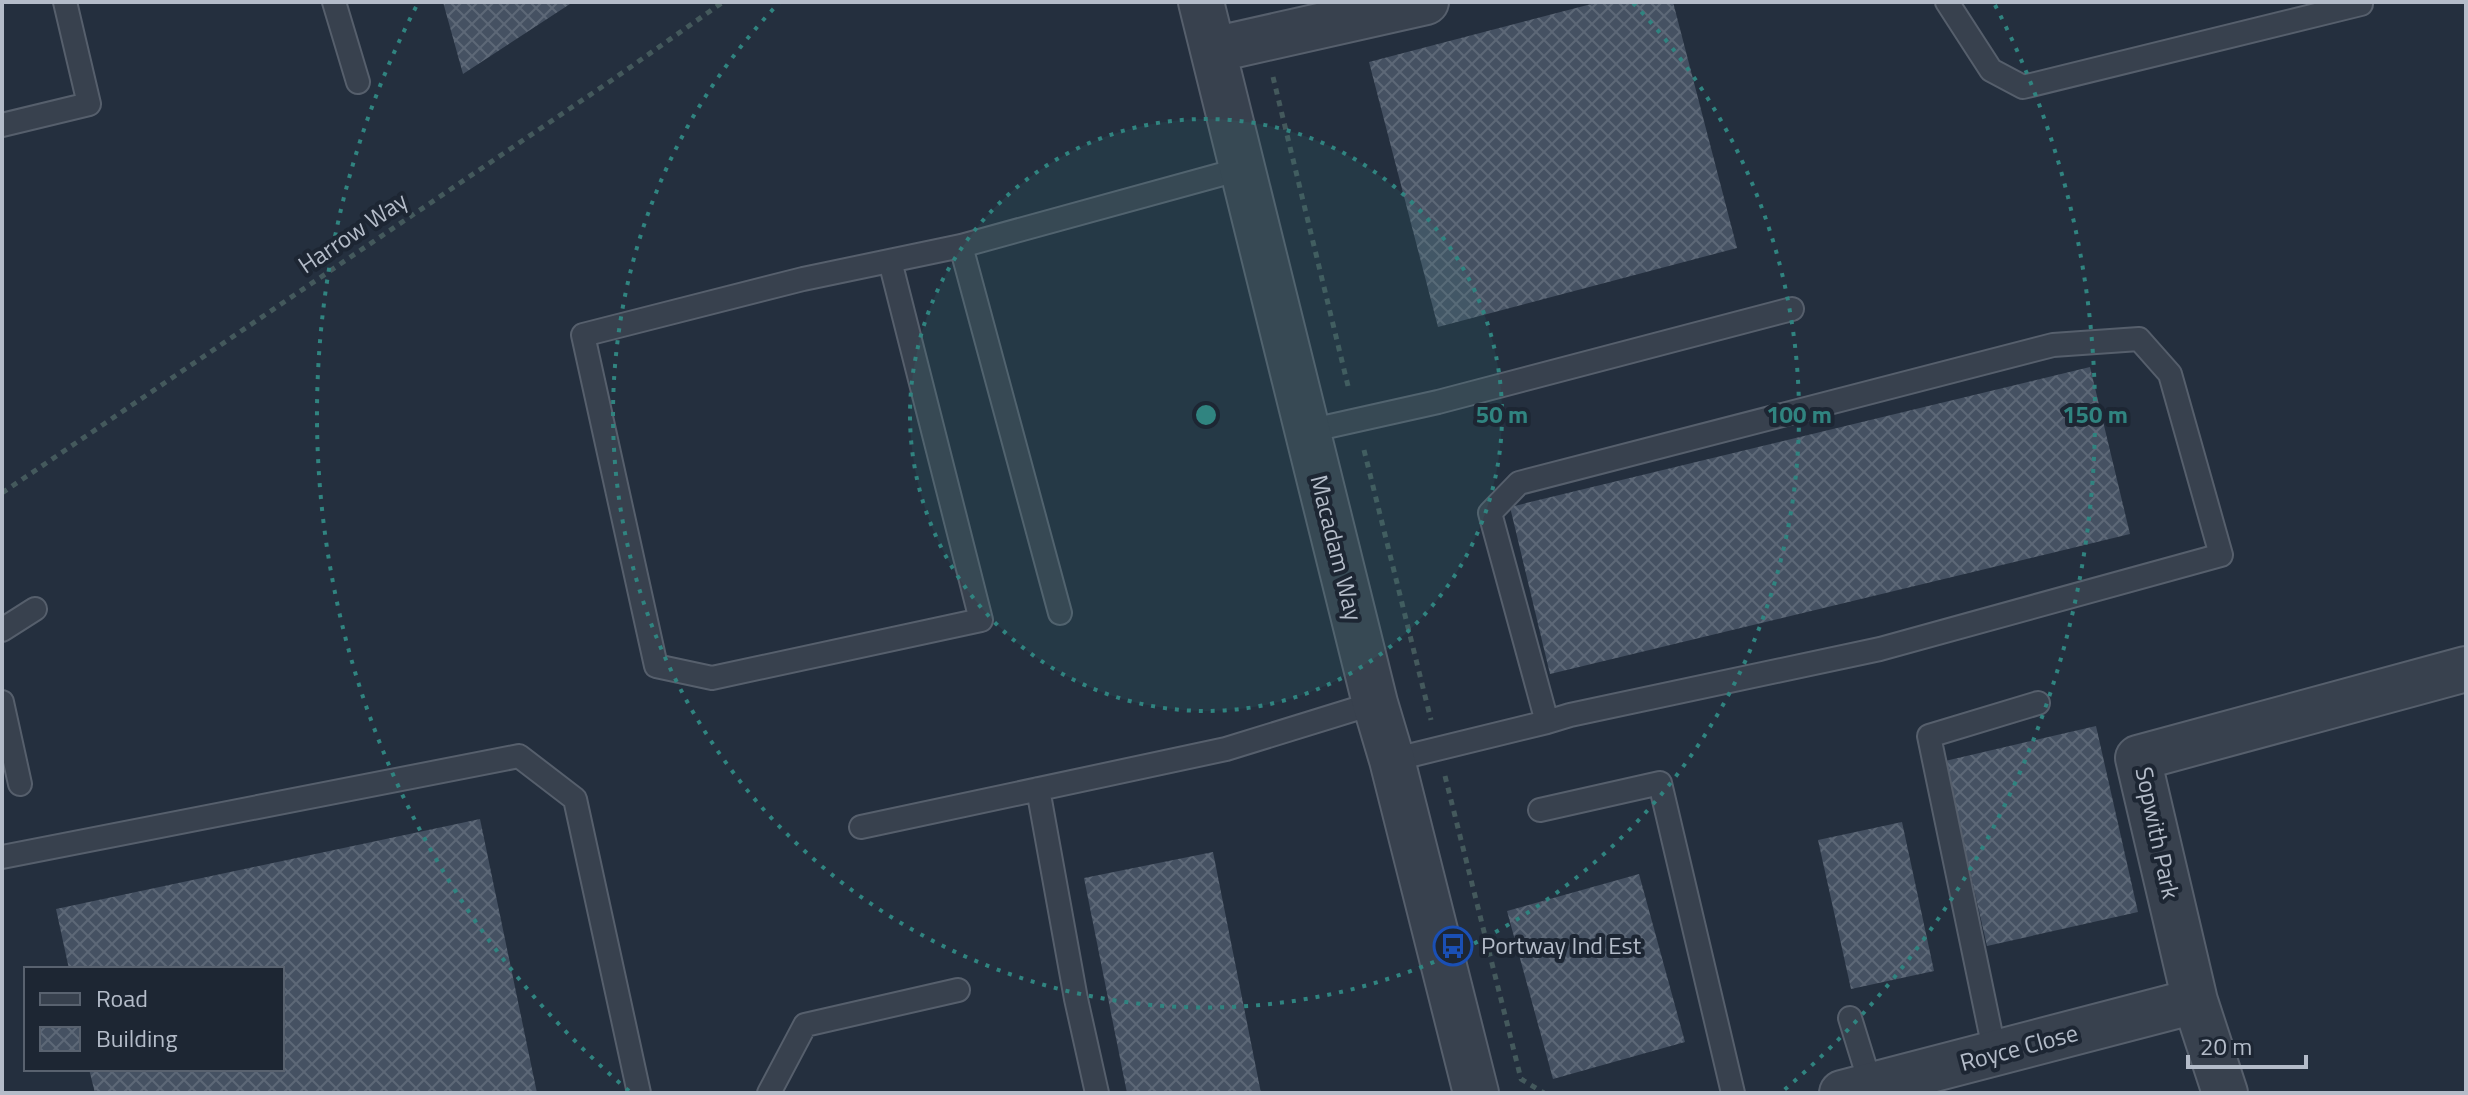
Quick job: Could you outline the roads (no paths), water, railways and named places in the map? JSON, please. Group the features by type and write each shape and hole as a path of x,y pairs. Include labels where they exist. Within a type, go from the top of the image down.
{"street":[{"name":"Macadam Way","path":"1201,2 1375,703 1476,1093"},
{"path":"1213,50 1426,2"},
{"name":"Sopwith Park","path":"2225,1093 2195,1001 2138,758 2466,669"},
{"name":"Royce Close","path":"1857,1089 2195,1001"}],"lane":[{"path":"2,125 89,104 65,2"},
{"path":"334,2 358,82"},
{"path":"1947,2 1991,70 2023,87 2361,4"},
{"path":"890,261 981,620 712,678 656,666 583,335 803,279 961,246 1241,169"},
{"path":"961,246 1060,613"},
{"path":"1308,431 1438,402 1792,309"},
{"path":"1392,760 1547,722 1880,649 2221,555 2170,374 2139,339 2053,345 1519,483 1490,513 1547,722"},
{"path":"2,630 35,609"},
{"path":"2,702 20,784"},
{"path":"861,827 1226,749 1375,703"},
{"path":"1995,1054 1929,736 2038,703"},
{"path":"2,857 519,756 575,799 639,1093"},
{"path":"1540,810 1660,783 1733,1093"},
{"path":"1038,789 1076,999 1097,1093"},
{"path":"769,1093 805,1025 958,990"},
{"path":"1850,1018 1857,1089"}],"place":[{"name":"Portway Ind Est","path":"1453,946"}]}
